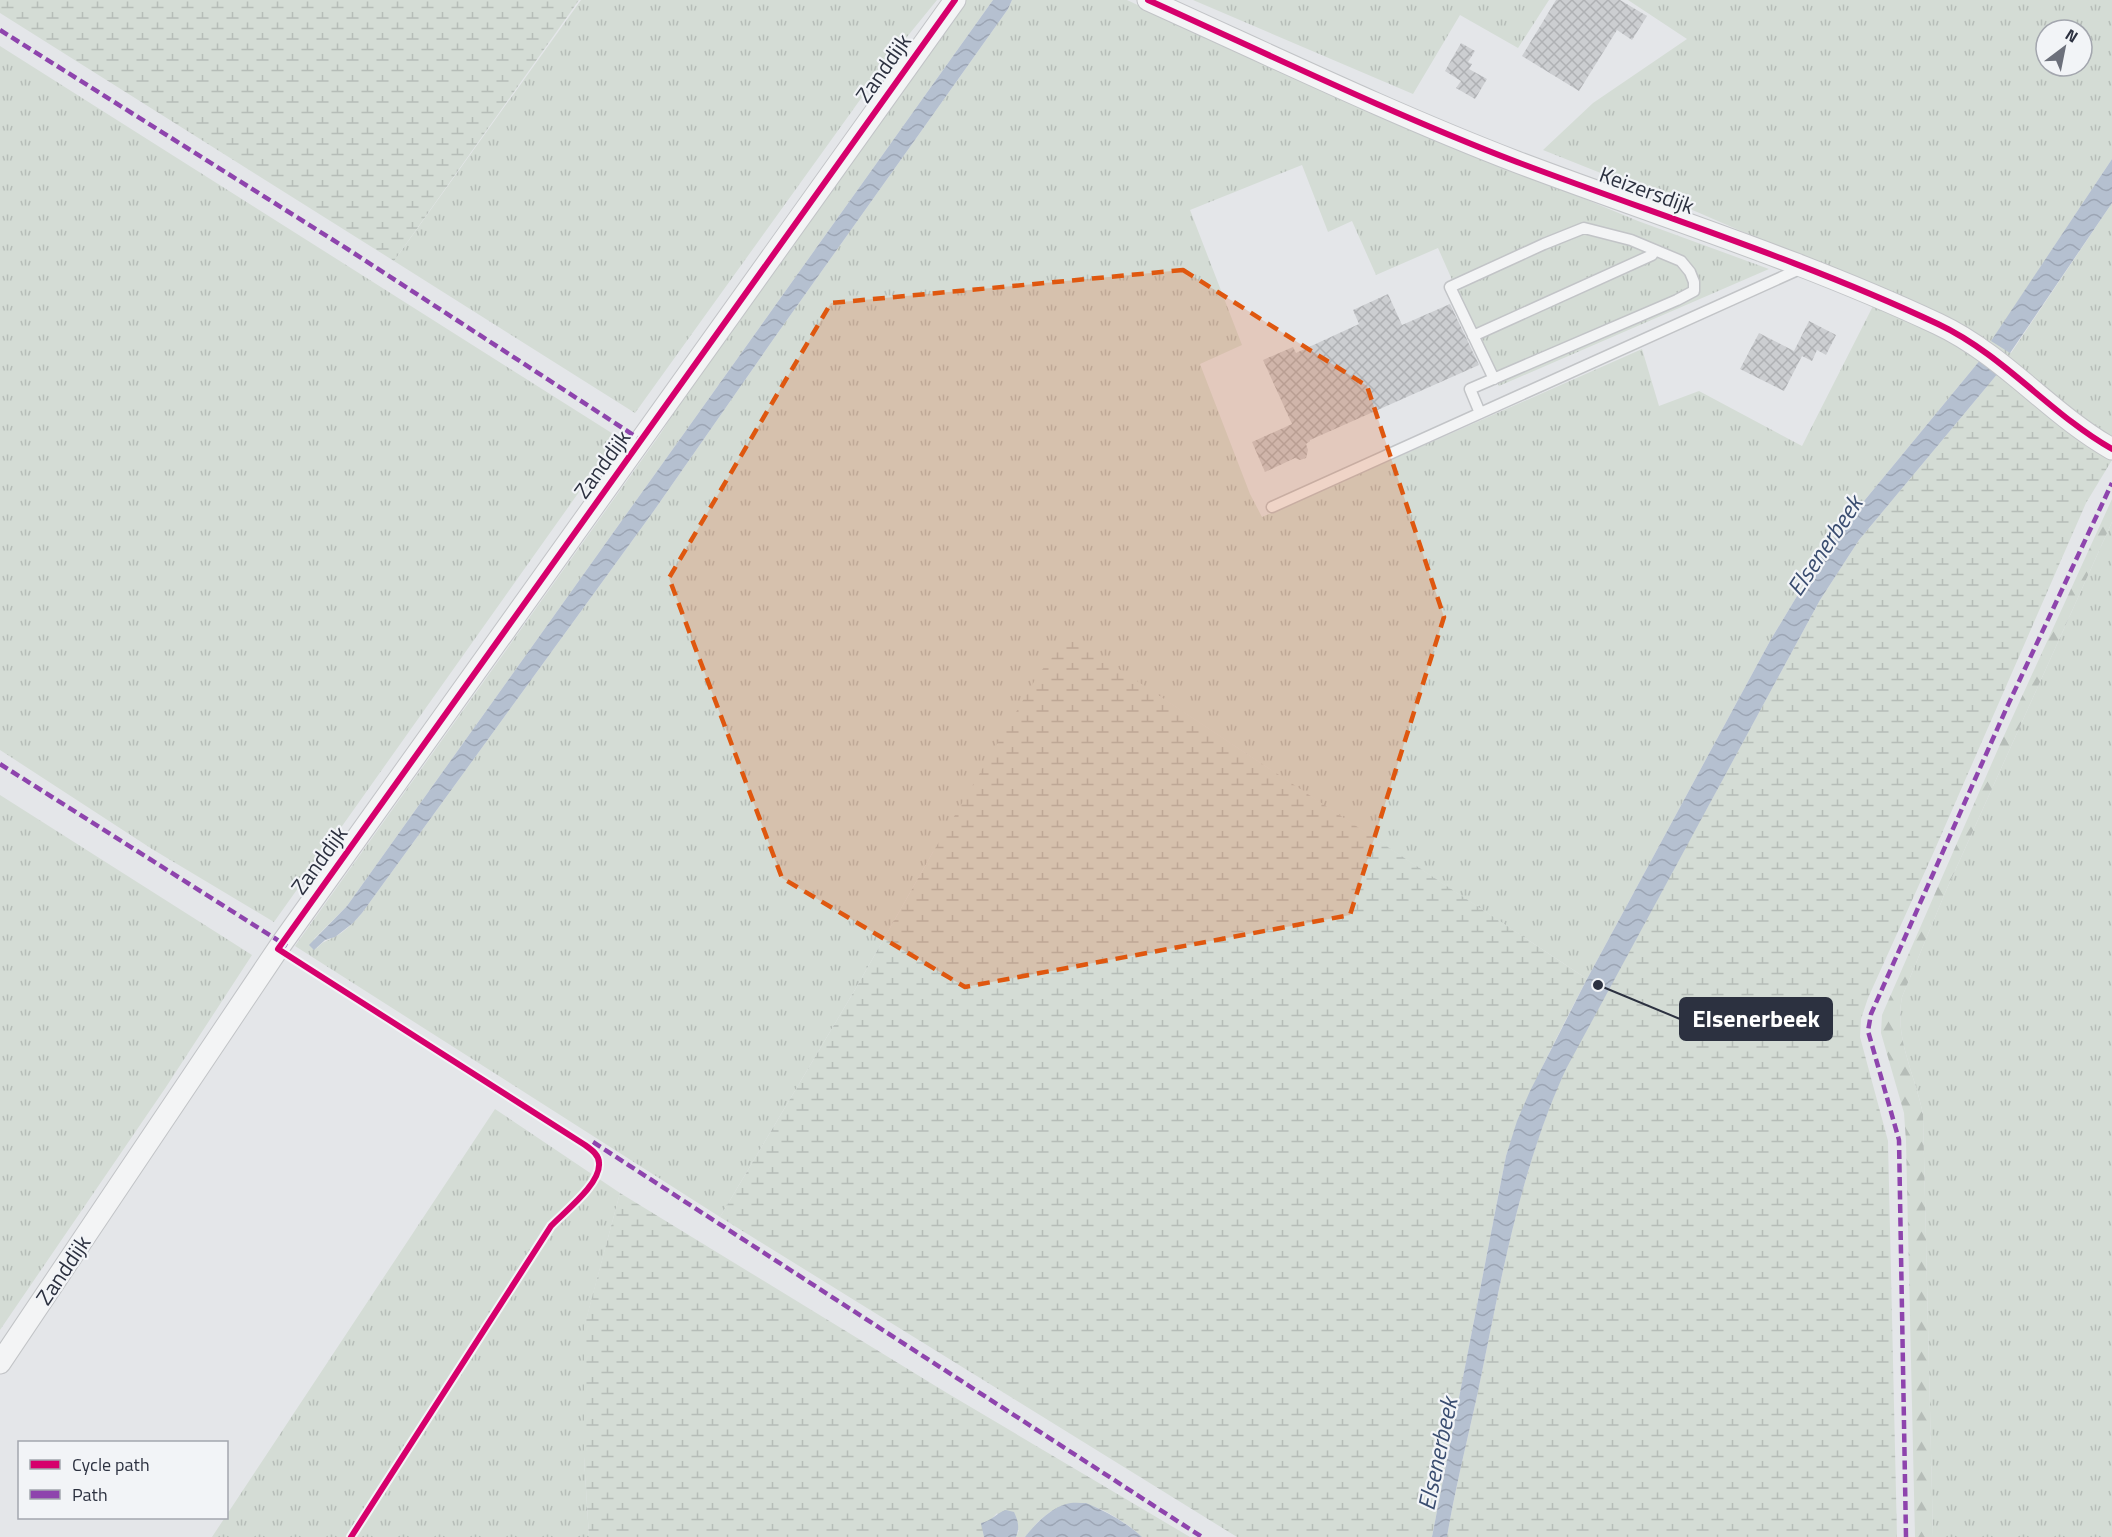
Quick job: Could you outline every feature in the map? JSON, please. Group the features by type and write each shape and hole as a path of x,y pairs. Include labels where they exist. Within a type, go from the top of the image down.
{"street":[{"name":"Zanddijk","path":"0,1363 282,943 955,0"},
{"name":"Keizersdijk","path":"1148,0 1376,103 1515,161 1803,267 1940,325 1994,358 2075,427 2112,449"}],"lane":[{"path":"1480,413 1470,389 1494,379 1677,300 1694,291 1694,282 1690,272 1681,261 1631,240 1584,228 1450,287 1494,379"},
{"path":"1473,336 1652,255 1655,250"},
{"path":"1272,507 1803,267"}],"highlighted area":[{"path":"1183,270 1367,386 1444,617 1350,915 965,987 782,878 669,578 831,303"}],"green space":[{"path":"0,0 579,0 394,261 0,13"},
{"path":"581,0 937,0 893,54 635,413 394,261"},
{"path":"963,0 993,0 347,906 314,939 317,948 323,942 346,930 362,913 653,512 1008,9 1012,0 1127,0 1231,49 1455,145 1638,221 1769,269 1499,386 1438,248 1376,275 1352,221 1328,232 1302,165 1190,210 1242,345 1200,364 1250,494 1262,517 1642,349 1659,406 1699,391 1802,446 1873,306 1935,331 1981,359 1841,529 1818,561 1770,641 1587,979 1156,694 933,852 856,988 720,1217 295,946 661,433 708,358"},
{"path":"1193,0 1549,0 1518,48 1460,15 1413,94"},
{"path":"1628,0 2112,0 2112,159 1992,340 2011,353 2112,203 2112,437 2060,405 1943,319 1681,205 1543,150 1593,103 1687,39"},
{"path":"0,46 618,437 274,922 152,849 0,750"},
{"path":"1999,372 2112,460 2086,503 1868,998 1861,1019 1860,1037 1888,1141 1897,1537 1447,1537 1515,1218 1537,1142 1566,1068 1820,600 1859,540"},
{"path":"2112,499 2112,522 1945,893 1902,997 1900,1012 1903,1041 1923,1114 1933,1537 1915,1537 1906,1141 1904,1113 1881,1033 1882,1015 1998,749"},
{"path":"2112,522 2112,1537 1933,1537 1923,1114 1903,1041 1900,1012 1902,997 1945,893"},
{"path":"1069,636 1587,979 1553,1044 1506,1156 1432,1537 1237,1537 720,1217 1038,675"},
{"path":"0,795 252,955 166,1087 0,1330"},
{"path":"495,1109 620,1193 584,1328 584,1457 589,1537 212,1537 224,1519 228,1519 228,1513"},
{"path":"620,1193 947,1393 1190,1537 1141,1537 1126,1524 1101,1510 1089,1505 1077,1504 1055,1509 1035,1525 1025,1537 1016,1537 1019,1530 997,1513 989,1522 982,1523 984,1537 589,1537 584,1457 584,1327"}],"water":[{"path":"993,0 1012,0 1008,9 653,512 362,913 335,937 325,940 314,950 309,945 347,906"},
{"path":"2112,159 2112,203 2010,353 1991,341"},
{"path":"1981,359 1999,372 1859,540 1820,600 1566,1069 1537,1142 1515,1218 1447,1537 1432,1537 1506,1156 1517,1121 1530,1091 1587,979 1770,641 1818,561 1841,529"},
{"path":"1068,1503 1086,1503 1116,1518 1142,1537 1025,1537 1054,1509"},
{"path":"1006,1510 1014,1512 1017,1518 1016,1537 984,1537 981,1523"}],"building":[{"path":"1556,0 1620,0 1647,16 1632,40 1617,30 1579,91 1522,56"},
{"path":"1461,43 1475,51 1468,62 1472,64 1469,69 1487,79 1475,99 1456,88 1461,81 1445,71"},
{"path":"1388,294 1402,325 1450,304 1479,365 1310,440 1306,444 1308,450 1306,458 1300,460 1295,458 1265,472 1252,442 1292,424 1263,360 1293,347 1296,353 1359,324 1353,310"},
{"path":"1809,321 1836,335 1826,355 1817,350 1812,361 1802,356 1784,391 1740,369 1759,333 1794,351"}],"marked path":[{"path":"0,30 349,250 641,440"},
{"path":"1906,1537 1899,1140 1868,1031 1871,1014 2007,707 2112,483"},
{"path":"0,764 287,946"},
{"path":"593,1142 1202,1537"}],"cycle path":[{"path":"351,1537 551,1226 581,1197 594,1180 599,1160 595,1153 585,1145 278,949 955,0"},
{"path":"1148,0 1331,84 1470,144 1835,279 1938,324 1984,352 2089,435 2112,449"}],"place":[{"name":"Elsenerbeek","path":"1598,985"}]}
